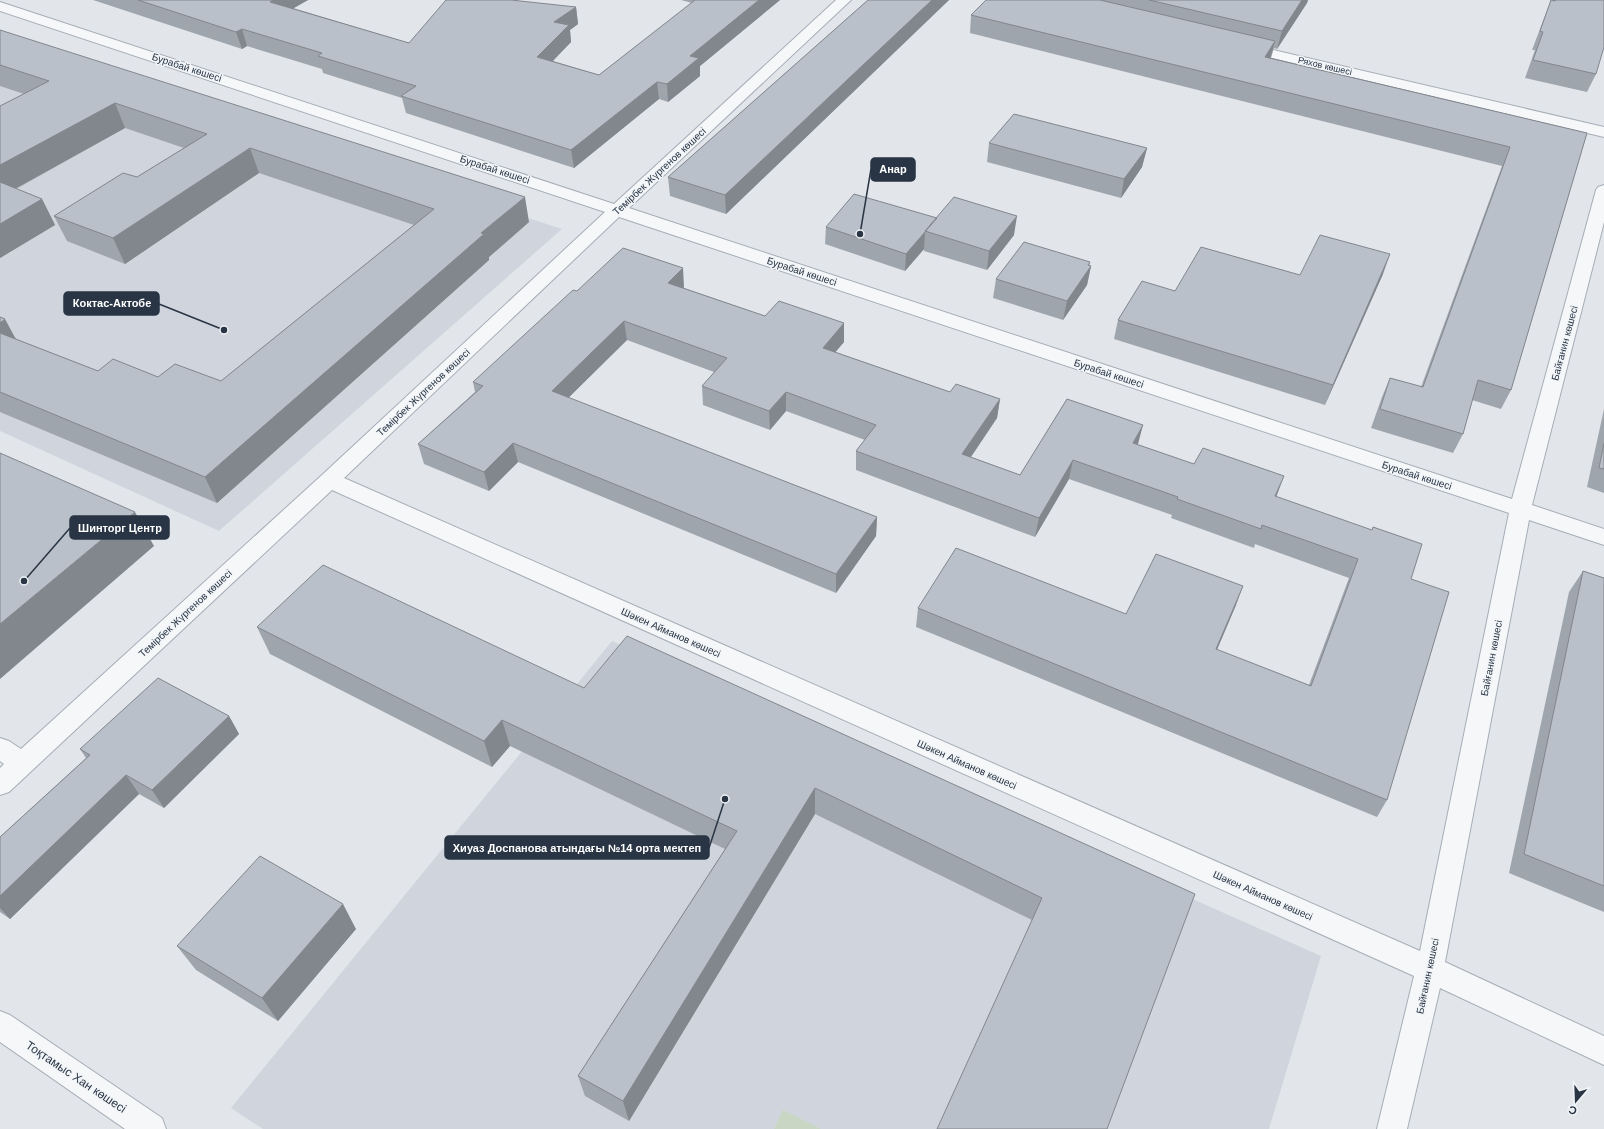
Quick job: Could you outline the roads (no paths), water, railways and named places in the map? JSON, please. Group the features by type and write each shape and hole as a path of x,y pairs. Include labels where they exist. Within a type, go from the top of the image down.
{"street":[{"path":"0,6 12,0"},
{"name":"Темірбек Жүргенов көшесі","path":"0,784 844,0"},
{"name":"Бурабай көшесі","path":"0,6 1604,537"},
{"name":"Ряхов көшесі","path":"1232,44 1604,132"},
{"name":"Байғанин көшесі","path":"1392,1129 1430,969 1520,510 1604,190"},
{"name":"Шәкен Айманов көшесі","path":"329,480 1430,969 1604,1050"},
{"path":"0,748 22,763"},
{"name":"Тоқтамыс Хан көшесі","path":"0,1025 151,1129"}],"place":[{"name":"Анар","path":"860,234"},
{"name":"Коктас-Актобе","path":"224,330"},
{"name":"Шинторг Центр","path":"24,581"},
{"name":"Хиуаз Доспанова атындағы №14 орта мектеп","path":"725,799"}]}
